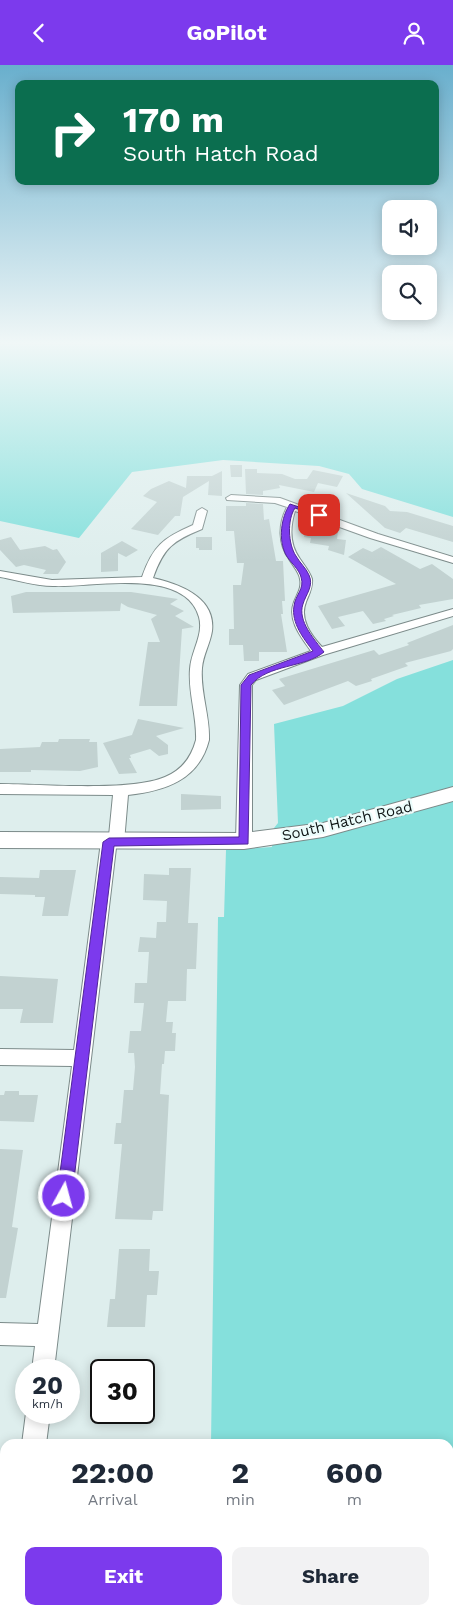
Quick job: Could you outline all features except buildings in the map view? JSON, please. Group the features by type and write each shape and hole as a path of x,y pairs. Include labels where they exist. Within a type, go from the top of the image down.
{"main road":[{"name":"South Hatch Road","path":"0,840 112,842 244,841 323,829 453,794"}],"street":[{"path":"231,499 276,500 374,536 453,560"},
{"path":"293,505 287,515 286,544 290,555 305,575 305,593 298,605 299,616 305,635 319,652"},
{"path":"147,579 160,548 168,541 198,527 202,511"},
{"path":"0,574 51,583 147,579 186,593 200,605 206,620 196,677 205,737 201,751 183,774 150,787 121,790 0,789"},
{"path":"244,841 246,685 252,677 319,652 453,611"},
{"path":"44,1359 82,1057 121,790"},
{"path":"0,1057 82,1057"},
{"path":"0,1334 47,1335"},
{"path":"35,1439 37,1424"}],"shaded area":[{"path":"0,416 453,416 453,517 362,489 349,474 319,466 223,460 132,472 79,538 0,521"},
{"path":"453,660 453,1439 211,1439 218,917 224,917 226,850 272,847 274,828 278,823 274,724 343,706 397,679"}],"route":[{"path":"64,1196 109,842 244,841 246,685 252,677 264,671 319,652 305,635 299,616 298,605 305,593 305,575 290,555 286,544 287,515 293,505 319,515"}]}
